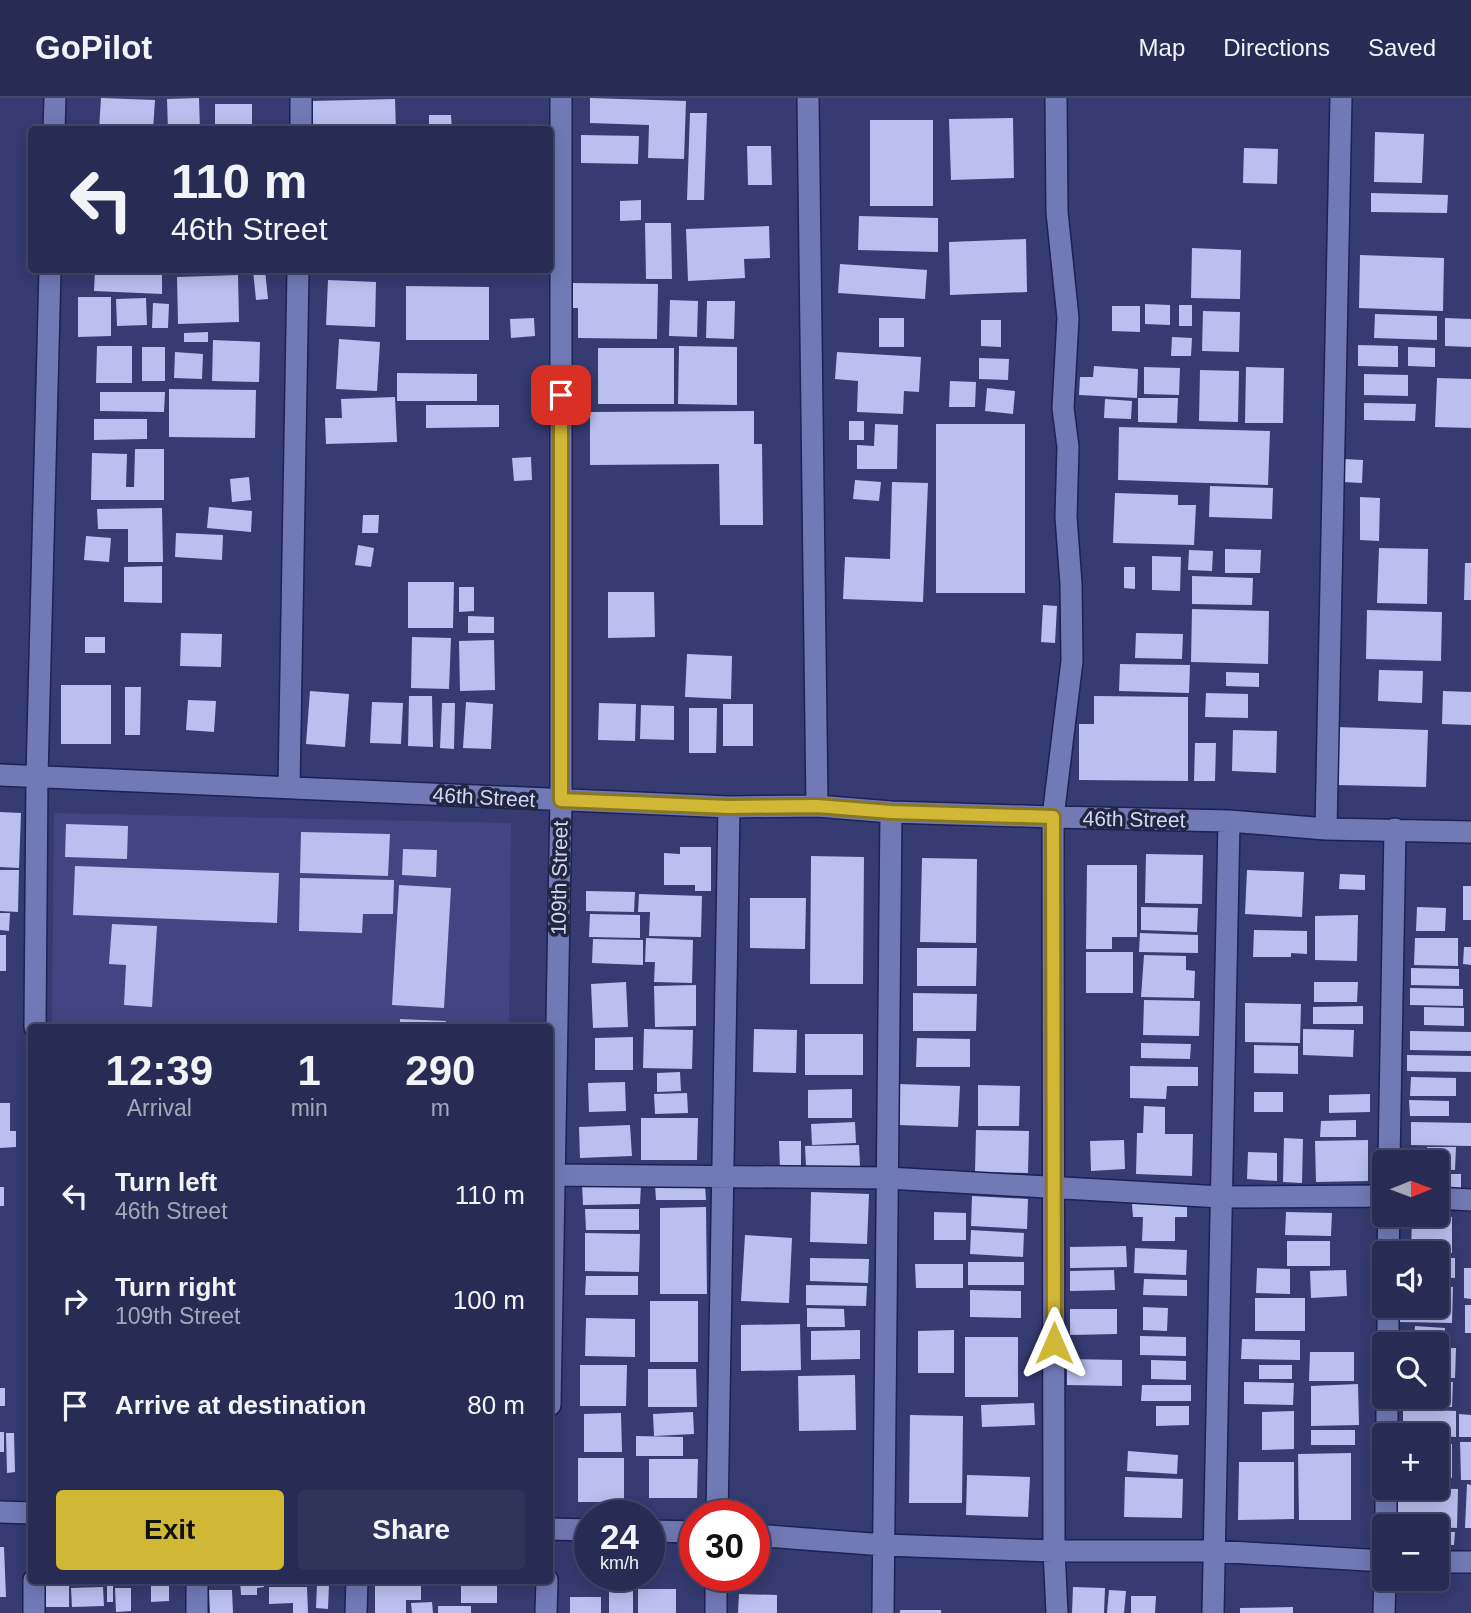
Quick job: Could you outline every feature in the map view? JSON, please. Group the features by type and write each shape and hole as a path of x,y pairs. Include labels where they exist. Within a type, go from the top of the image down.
{"street":[{"path":"54,126 55,98"},
{"path":"301,98 301,126"},
{"name":"109th Street","path":"553,1232 561,800 561,98"},
{"path":"808,98 817,806"},
{"path":"1056,98 1057,212 1068,318 1063,408 1068,447 1066,517 1071,584 1072,661 1053,817 1054,1551 1057,1613"},
{"path":"1326,829 1341,98"},
{"path":"35,1024 37,776 50,273"},
{"path":"289,787 298,273"},
{"name":"46th Street","path":"0,775 729,807 817,806 891,812 1230,821 1326,829 1471,832"},
{"path":"717,1500 729,807"},
{"path":"883,1613 891,812"},
{"path":"1213,1613 1230,821"},
{"path":"1390,1150 1395,829"},
{"path":"554,1175 887,1178 1221,1197 1372,1196"},
{"path":"1449,1199 1471,1200"},
{"path":"0,1512 28,1513"},
{"path":"553,1529 574,1530"},
{"path":"770,1536 884,1545 1054,1551 1213,1551 1372,1560"},
{"path":"1449,1562 1471,1562"},
{"path":"34,1584 34,1613"},
{"path":"197,1584 197,1613"},
{"path":"356,1613 357,1584"},
{"path":"546,1613 547,1584"},
{"path":"716,1591 716,1613"},
{"path":"1384,1613 1385,1591"}],"shaded area":[{"path":"54,813 511,823 509,1024 52,1024"}],"building":[{"path":"101,98 155,100 153,126 99,126"},
{"path":"199,98 200,126 168,126 167,99"},
{"path":"590,98 686,101 684,159 648,158 649,125 590,123"},
{"path":"395,99 396,126 311,126 310,101"},
{"path":"215,104 252,104 252,126 215,126"},
{"path":"690,113 707,113 704,200 687,200"},
{"path":"429,115 451,115 452,126 429,126"},
{"path":"1013,118 1014,178 951,180 949,119"},
{"path":"870,120 933,120 933,206 870,206"},
{"path":"1375,132 1424,134 1422,183 1374,182"},
{"path":"581,135 639,136 638,164 581,163"},
{"path":"747,146 771,146 772,185 748,185"},
{"path":"1244,148 1278,149 1277,184 1243,183"},
{"path":"1371,193 1448,195 1447,213 1371,212"},
{"path":"641,200 641,220 620,221 620,201"},
{"path":"859,216 938,218 938,252 858,250"},
{"path":"645,223 671,223 672,279 646,279"},
{"path":"769,226 770,258 744,259 745,278 688,281 686,229"},
{"path":"1026,239 1027,292 950,295 949,242"},
{"path":"1192,248 1241,250 1240,299 1191,298"},
{"path":"1360,255 1444,258 1443,311 1359,308"},
{"path":"840,264 927,270 925,299 838,293"},
{"path":"95,273 162,273 162,294 94,291"},
{"path":"253,273 265,273 268,299 256,300"},
{"path":"238,275 239,322 178,324 177,277"},
{"path":"328,280 376,282 375,327 326,325"},
{"path":"570,283 658,284 657,339 578,338 578,308 570,308"},
{"path":"406,286 489,287 489,340 406,340"},
{"path":"78,297 111,297 111,336 78,337"},
{"path":"146,298 147,325 117,326 116,299"},
{"path":"670,300 698,301 697,337 669,336"},
{"path":"707,301 735,301 734,339 706,338"},
{"path":"153,303 169,304 168,328 152,328"},
{"path":"1145,304 1170,305 1170,325 1145,324"},
{"path":"1179,305 1192,305 1192,326 1179,326"},
{"path":"1112,306 1140,306 1140,332 1112,331"},
{"path":"1203,311 1240,312 1239,352 1202,351"},
{"path":"1375,314 1437,316 1437,340 1374,338"},
{"path":"534,318 535,336 511,338 510,319"},
{"path":"879,318 904,318 904,347 879,347"},
{"path":"1445,318 1471,319 1471,347 1445,346"},
{"path":"981,320 1001,320 1001,347 981,346"},
{"path":"208,332 208,342 184,342 184,333"},
{"path":"1172,337 1192,338 1191,356 1171,356"},
{"path":"339,339 380,342 377,391 336,389"},
{"path":"213,340 260,342 259,382 212,381"},
{"path":"1358,345 1398,346 1398,367 1358,366"},
{"path":"97,346 132,346 132,383 96,383"},
{"path":"679,346 737,347 737,405 678,404"},
{"path":"142,347 165,347 165,381 142,381"},
{"path":"1408,347 1435,348 1435,367 1408,366"},
{"path":"598,348 674,348 674,404 598,404"},
{"path":"175,352 203,354 202,379 174,378"},
{"path":"837,352 921,357 919,392 904,391 903,414 857,412 858,381 835,379"},
{"path":"979,358 1009,359 1008,380 979,379"},
{"path":"1094,366 1138,369 1137,398 1079,395 1080,377 1093,377"},
{"path":"1144,367 1180,368 1179,395 1144,394"},
{"path":"1246,367 1284,368 1283,423 1245,423"},
{"path":"1200,370 1239,371 1238,422 1199,421"},
{"path":"397,373 477,374 477,401 397,401"},
{"path":"1364,374 1408,375 1408,396 1364,395"},
{"path":"1437,378 1471,379 1471,428 1435,427"},
{"path":"950,381 976,382 975,407 949,407"},
{"path":"987,388 1015,391 1013,414 985,411"},
{"path":"169,389 256,390 255,438 169,437"},
{"path":"100,392 165,392 164,412 100,411"},
{"path":"395,397 397,442 326,444 325,418 342,418 341,399"},
{"path":"1138,398 1178,398 1177,423 1138,422"},
{"path":"1105,399 1132,401 1131,419 1104,418"},
{"path":"1364,403 1416,404 1415,421 1364,420"},
{"path":"426,405 499,405 499,427 426,428"},
{"path":"754,411 754,444 762,444 763,525 720,525 719,464 590,465 590,412"},
{"path":"94,419 147,419 147,439 94,440"},
{"path":"849,421 864,421 864,440 849,440"},
{"path":"875,424 898,425 897,469 857,469 857,445 874,446"},
{"path":"936,424 1025,424 1025,593 936,593"},
{"path":"1119,427 1270,431 1268,485 1118,480"},
{"path":"135,449 164,449 164,500 91,500 92,453 127,454 126,487 134,487"},
{"path":"531,457 532,480 514,481 512,458"},
{"path":"1344,459 1363,460 1362,483 1343,482"},
{"path":"249,477 251,500 232,502 230,479"},
{"path":"855,480 881,482 879,501 853,499"},
{"path":"892,482 928,483 923,602 843,599 845,557 890,559"},
{"path":"1210,486 1273,488 1272,519 1209,517"},
{"path":"1115,493 1178,495 1178,505 1196,505 1194,545 1113,543"},
{"path":"1360,497 1380,498 1379,541 1360,540"},
{"path":"209,507 252,511 251,532 207,528"},
{"path":"162,508 163,562 128,562 128,529 98,529 97,509"},
{"path":"363,515 379,515 378,533 362,533"},
{"path":"176,533 223,535 222,560 175,557"},
{"path":"86,536 111,538 109,562 84,560"},
{"path":"358,545 374,548 371,567 355,565"},
{"path":"1379,548 1428,549 1427,604 1377,603"},
{"path":"1225,549 1261,550 1260,573 1225,573"},
{"path":"1189,550 1213,551 1212,571 1188,570"},
{"path":"1152,556 1181,557 1180,591 1152,590"},
{"path":"1465,563 1471,563 1471,600 1464,600"},
{"path":"162,566 162,603 124,602 124,567"},
{"path":"1124,567 1135,567 1135,589 1124,588"},
{"path":"1192,576 1253,578 1252,605 1192,604"},
{"path":"408,582 454,582 453,628 408,628"},
{"path":"459,587 474,587 474,611 459,612"},
{"path":"608,592 654,592 655,637 608,638"},
{"path":"1043,605 1057,606 1055,643 1041,642"},
{"path":"1192,609 1269,611 1268,664 1191,662"},
{"path":"1367,610 1442,612 1441,661 1366,659"},
{"path":"468,616 494,617 494,633 468,633"},
{"path":"181,633 222,634 221,667 180,666"},
{"path":"1136,633 1183,634 1182,659 1135,658"},
{"path":"85,637 105,637 105,653 85,653"},
{"path":"412,637 451,638 449,689 411,688"},
{"path":"494,640 495,690 460,691 459,641"},
{"path":"687,654 732,656 731,699 685,697"},
{"path":"1120,664 1190,665 1189,693 1119,691"},
{"path":"1379,670 1423,671 1422,703 1378,701"},
{"path":"1226,672 1259,673 1259,687 1226,686"},
{"path":"61,685 111,685 111,744 61,744"},
{"path":"125,687 141,687 140,735 125,735"},
{"path":"310,691 349,694 345,747 306,744"},
{"path":"1443,691 1471,692 1471,725 1442,724"},
{"path":"1206,693 1248,694 1248,718 1205,717"},
{"path":"409,696 432,696 433,747 408,746"},
{"path":"1094,696 1188,697 1188,781 1079,780 1079,724 1094,724"},
{"path":"188,700 216,701 214,732 186,730"},
{"path":"372,702 403,703 401,744 370,743"},
{"path":"466,702 493,704 491,749 463,748"},
{"path":"442,703 455,703 454,749 440,748"},
{"path":"599,703 636,704 635,741 598,740"},
{"path":"723,704 753,704 753,746 723,746"},
{"path":"641,705 674,706 674,740 640,739"},
{"path":"689,708 717,708 716,753 689,753"},
{"path":"1336,727 1428,730 1426,787 1335,785"},
{"path":"1233,730 1277,731 1276,773 1232,771"},
{"path":"1195,743 1216,743 1215,781 1194,781"},
{"path":"0,812 21,813 19,868 0,867"},
{"path":"66,824 128,826 127,859 65,857"},
{"path":"301,832 390,834 388,876 300,873"},
{"path":"680,847 711,847 711,891 695,891 695,885 664,885 664,853 680,854"},
{"path":"403,849 437,850 436,877 402,875"},
{"path":"1146,854 1203,855 1202,904 1145,903"},
{"path":"811,856 864,857 863,984 810,984"},
{"path":"922,858 977,859 976,943 920,942"},
{"path":"1087,865 1137,865 1137,937 1112,937 1112,949 1086,949"},
{"path":"75,866 279,873 277,923 73,915"},
{"path":"0,870 19,870 18,912 0,911"},
{"path":"1247,870 1304,872 1302,917 1245,914"},
{"path":"1340,874 1365,875 1365,890 1339,889"},
{"path":"300,878 394,880 393,914 363,914 362,933 299,931"},
{"path":"399,885 451,888 444,1008 392,1005"},
{"path":"1463,886 1471,886 1471,920 1463,920"},
{"path":"586,891 635,892 634,912 586,911"},
{"path":"639,894 702,896 701,937 649,936 650,912 638,912"},
{"path":"750,898 806,898 805,949 750,948"},
{"path":"1141,907 1198,908 1197,932 1141,930"},
{"path":"1417,907 1446,908 1445,931 1416,931"},
{"path":"0,913 10,913 9,931 0,930"},
{"path":"590,914 640,915 640,938 589,937"},
{"path":"1358,915 1357,961 1315,960 1315,916"},
{"path":"112,924 157,926 152,1007 124,1005 126,965 109,964"},
{"path":"1254,930 1307,931 1307,954 1291,953 1291,957 1253,957"},
{"path":"1140,933 1198,935 1198,953 1139,952"},
{"path":"0,935 6,935 6,971 0,971"},
{"path":"646,938 693,940 692,983 654,982 655,962 645,962"},
{"path":"1415,938 1458,938 1458,966 1414,965"},
{"path":"593,939 643,940 643,965 592,963"},
{"path":"1464,947 1471,947 1471,965 1463,964"},
{"path":"917,948 977,948 976,986 917,986"},
{"path":"1086,952 1133,952 1133,993 1086,993"},
{"path":"1144,955 1186,956 1186,970 1195,971 1194,998 1141,997"},
{"path":"1411,968 1459,969 1459,986 1411,985"},
{"path":"626,982 628,1027 593,1028 591,984"},
{"path":"1314,982 1358,982 1357,1002 1314,1002"},
{"path":"696,985 696,1026 655,1027 654,986"},
{"path":"1410,988 1463,989 1463,1006 1410,1005"},
{"path":"913,993 977,994 976,1031 913,1031"},
{"path":"1144,1000 1200,1001 1199,1036 1143,1035"},
{"path":"1245,1003 1301,1004 1300,1043 1245,1042"},
{"path":"1363,1006 1363,1024 1313,1024 1313,1007"},
{"path":"1424,1007 1464,1008 1464,1026 1424,1025"},
{"path":"400,1019 446,1021 446,1024 400,1024"},
{"path":"644,1029 693,1030 692,1069 643,1068"},
{"path":"754,1029 797,1030 796,1073 753,1072"},
{"path":"1303,1029 1354,1030 1353,1057 1303,1055"},
{"path":"1410,1031 1471,1032 1471,1051 1410,1050"},
{"path":"805,1034 863,1034 863,1075 805,1075"},
{"path":"633,1037 633,1070 595,1070 595,1038"},
{"path":"917,1038 970,1039 970,1067 916,1067"},
{"path":"1141,1043 1191,1044 1190,1059 1141,1058"},
{"path":"1254,1045 1298,1046 1298,1074 1254,1073"},
{"path":"1407,1055 1471,1056 1471,1072 1407,1071"},
{"path":"1130,1066 1198,1067 1198,1086 1167,1086 1166,1099 1130,1098"},
{"path":"680,1072 681,1091 657,1092 657,1073"},
{"path":"1411,1077 1456,1078 1456,1096 1410,1096"},
{"path":"625,1082 626,1111 589,1112 588,1083"},
{"path":"899,1084 960,1086 958,1127 897,1125"},
{"path":"978,1085 1020,1086 1019,1126 978,1126"},
{"path":"852,1089 852,1118 808,1118 808,1090"},
{"path":"1254,1092 1283,1092 1283,1112 1254,1112"},
{"path":"687,1093 688,1113 655,1114 654,1094"},
{"path":"1370,1094 1370,1112 1329,1113 1329,1095"},
{"path":"1409,1100 1449,1101 1449,1116 1410,1116"},
{"path":"0,1103 10,1103 10,1131 16,1131 16,1147 0,1148"},
{"path":"1144,1106 1165,1107 1165,1134 1193,1134 1192,1176 1136,1174 1137,1133 1143,1133"},
{"path":"641,1118 698,1118 697,1160 641,1160"},
{"path":"1356,1120 1356,1137 1320,1137 1321,1121"},
{"path":"855,1122 856,1143 812,1145 811,1124"},
{"path":"1411,1122 1471,1123 1471,1146 1411,1145"},
{"path":"630,1125 632,1156 580,1158 579,1127"},
{"path":"976,1130 1029,1131 1028,1173 975,1172"},
{"path":"1284,1138 1303,1139 1302,1183 1283,1182"},
{"path":"1124,1140 1125,1169 1091,1171 1090,1141"},
{"path":"1368,1140 1368,1181 1316,1182 1315,1141"},
{"path":"779,1141 801,1141 801,1168 780,1169"},
{"path":"859,1145 860,1166 806,1167 805,1146"},
{"path":"1427,1147 1456,1147 1455,1170 1449,1170 1449,1150 1427,1150"},
{"path":"1248,1152 1277,1153 1277,1181 1247,1179"},
{"path":"1449,1174 1461,1174 1461,1192 1449,1192"},
{"path":"582,1184 641,1184 640,1204 583,1205"},
{"path":"655,1185 705,1185 706,1200 656,1200"},
{"path":"0,1187 4,1187 4,1206 0,1206"},
{"path":"811,1192 869,1194 867,1244 810,1242"},
{"path":"972,1196 1028,1199 1027,1229 971,1226"},
{"path":"1132,1204 1187,1205 1187,1217 1175,1217 1175,1241 1142,1241 1143,1217 1133,1217"},
{"path":"706,1207 707,1294 660,1294 660,1208"},
{"path":"585,1209 639,1209 639,1230 586,1230"},
{"path":"934,1212 966,1213 966,1240 934,1240"},
{"path":"1286,1212 1332,1213 1331,1236 1285,1235"},
{"path":"1449,1217 1452,1217 1452,1253 1449,1253 1449,1241 1411,1241 1412,1227 1449,1227"},
{"path":"971,1230 1024,1233 1023,1257 970,1254"},
{"path":"585,1233 640,1234 639,1272 585,1271"},
{"path":"745,1235 792,1238 789,1303 741,1301"},
{"path":"1287,1241 1330,1241 1330,1266 1287,1266"},
{"path":"1126,1246 1127,1267 1070,1268 1070,1247"},
{"path":"1135,1248 1187,1250 1186,1275 1134,1273"},
{"path":"810,1258 869,1259 868,1283 810,1281"},
{"path":"1449,1258 1455,1258 1455,1278 1449,1278"},
{"path":"968,1262 1024,1262 1024,1285 968,1285"},
{"path":"915,1264 963,1264 963,1288 916,1288"},
{"path":"1257,1268 1290,1269 1290,1294 1256,1293"},
{"path":"1464,1268 1471,1268 1471,1299 1464,1298"},
{"path":"1114,1270 1115,1290 1070,1291 1070,1271"},
{"path":"1346,1270 1347,1296 1311,1298 1310,1271"},
{"path":"586,1276 638,1276 638,1295 585,1295"},
{"path":"1144,1279 1187,1280 1187,1296 1143,1295"},
{"path":"806,1285 867,1286 866,1306 806,1305"},
{"path":"1449,1287 1453,1287 1452,1323 1400,1322 1400,1318 1449,1318"},
{"path":"970,1290 1021,1291 1021,1318 970,1317"},
{"path":"1255,1298 1305,1298 1305,1331 1255,1331"},
{"path":"650,1301 698,1301 698,1362 650,1362"},
{"path":"1465,1305 1471,1305 1471,1333 1465,1333"},
{"path":"1143,1307 1168,1308 1167,1331 1143,1330"},
{"path":"807,1308 844,1309 845,1327 807,1327"},
{"path":"1070,1309 1117,1309 1117,1334 1070,1335"},
{"path":"586,1318 635,1319 635,1357 585,1356"},
{"path":"800,1324 801,1370 741,1371 741,1325"},
{"path":"1415,1326 1445,1328 1445,1332 1415,1332"},
{"path":"860,1330 860,1359 811,1360 811,1331"},
{"path":"954,1330 954,1373 918,1373 918,1331"},
{"path":"1140,1336 1186,1337 1186,1356 1140,1355"},
{"path":"965,1337 1018,1337 1018,1397 965,1397"},
{"path":"1242,1339 1300,1340 1300,1360 1241,1359"},
{"path":"1449,1348 1456,1348 1455,1378 1449,1378"},
{"path":"1310,1352 1354,1352 1354,1381 1309,1381"},
{"path":"1067,1359 1122,1360 1122,1386 1067,1385"},
{"path":"1151,1360 1186,1361 1186,1380 1151,1379"},
{"path":"580,1365 627,1365 626,1406 580,1406"},
{"path":"1259,1365 1292,1365 1292,1379 1259,1379"},
{"path":"648,1369 696,1369 697,1407 648,1407"},
{"path":"855,1375 856,1430 799,1431 798,1376"},
{"path":"1244,1382 1294,1383 1293,1405 1244,1404"},
{"path":"1449,1382 1453,1382 1452,1407 1449,1407"},
{"path":"1358,1384 1359,1425 1311,1426 1311,1386"},
{"path":"1142,1385 1191,1385 1191,1401 1141,1401"},
{"path":"0,1388 5,1388 5,1406 0,1406"},
{"path":"1034,1403 1035,1425 982,1427 981,1405"},
{"path":"1156,1406 1189,1406 1189,1425 1156,1426"},
{"path":"1403,1409 1456,1411 1456,1437 1449,1437 1449,1423 1403,1423"},
{"path":"1294,1411 1294,1449 1262,1450 1262,1412"},
{"path":"693,1412 694,1434 654,1436 653,1414"},
{"path":"621,1413 622,1452 584,1452 584,1414"},
{"path":"1459,1414 1471,1415 1471,1437 1459,1437"},
{"path":"910,1415 963,1416 962,1503 909,1503"},
{"path":"1311,1430 1355,1430 1355,1445 1311,1445"},
{"path":"0,1432 4,1432 4,1452 0,1452"},
{"path":"6,1433 14,1433 15,1472 7,1473"},
{"path":"636,1436 683,1437 683,1456 636,1456"},
{"path":"1460,1442 1471,1442 1471,1480 1461,1480"},
{"path":"1449,1444 1452,1444 1452,1478 1449,1478"},
{"path":"1128,1451 1178,1455 1177,1474 1127,1471"},
{"path":"1351,1453 1351,1520 1299,1520 1298,1454"},
{"path":"578,1458 624,1458 624,1500 578,1500"},
{"path":"649,1459 698,1459 697,1498 649,1498"},
{"path":"1239,1462 1294,1462 1294,1519 1238,1520"},
{"path":"967,1475 1030,1477 1028,1517 966,1515"},
{"path":"1125,1477 1183,1479 1182,1518 1124,1517"},
{"path":"1467,1484 1471,1485 1471,1528 1465,1528"},
{"path":"1449,1489 1458,1489 1457,1528 1449,1528 1449,1514 1392,1514 1393,1500 1449,1500"},
{"path":"1449,1532 1455,1532 1454,1545 1449,1545"},
{"path":"0,1547 4,1547 6,1597 0,1597"},
{"path":"45,1584 69,1584 69,1607 45,1607"},
{"path":"107,1584 121,1584 113,1586 113,1602 107,1602"},
{"path":"151,1584 169,1584 169,1601 151,1602"},
{"path":"240,1584 264,1584 264,1587 257,1588 257,1595 241,1595"},
{"path":"317,1584 329,1584 328,1609 316,1608"},
{"path":"375,1584 421,1584 421,1600 406,1600 406,1613 375,1613"},
{"path":"461,1584 497,1584 497,1603 461,1603"},
{"path":"103,1587 104,1606 72,1607 71,1588"},
{"path":"269,1587 307,1587 308,1613 293,1613 293,1603 269,1604"},
{"path":"1073,1587 1105,1588 1104,1613 1072,1613"},
{"path":"115,1588 131,1588 131,1611 116,1612"},
{"path":"676,1589 676,1613 638,1613 638,1591"},
{"path":"209,1590 232,1590 233,1613 210,1613"},
{"path":"1109,1590 1126,1591 1124,1613 1107,1613"},
{"path":"609,1591 633,1591 633,1613 609,1613"},
{"path":"739,1594 777,1595 777,1613 738,1613"},
{"path":"1131,1596 1156,1596 1155,1613 1131,1613"},
{"path":"570,1597 601,1597 601,1613 570,1613"},
{"path":"432,1602 433,1613 412,1613 411,1603"},
{"path":"438,1606 471,1606 471,1613 438,1613"},
{"path":"1293,1607 1293,1613 1240,1613 1240,1608"},
{"path":"900,1610 941,1610 941,1613 900,1613"}],"route":[{"path":"561,395 561,800 729,807 817,806 891,812 1053,817 1054,1343"}]}
